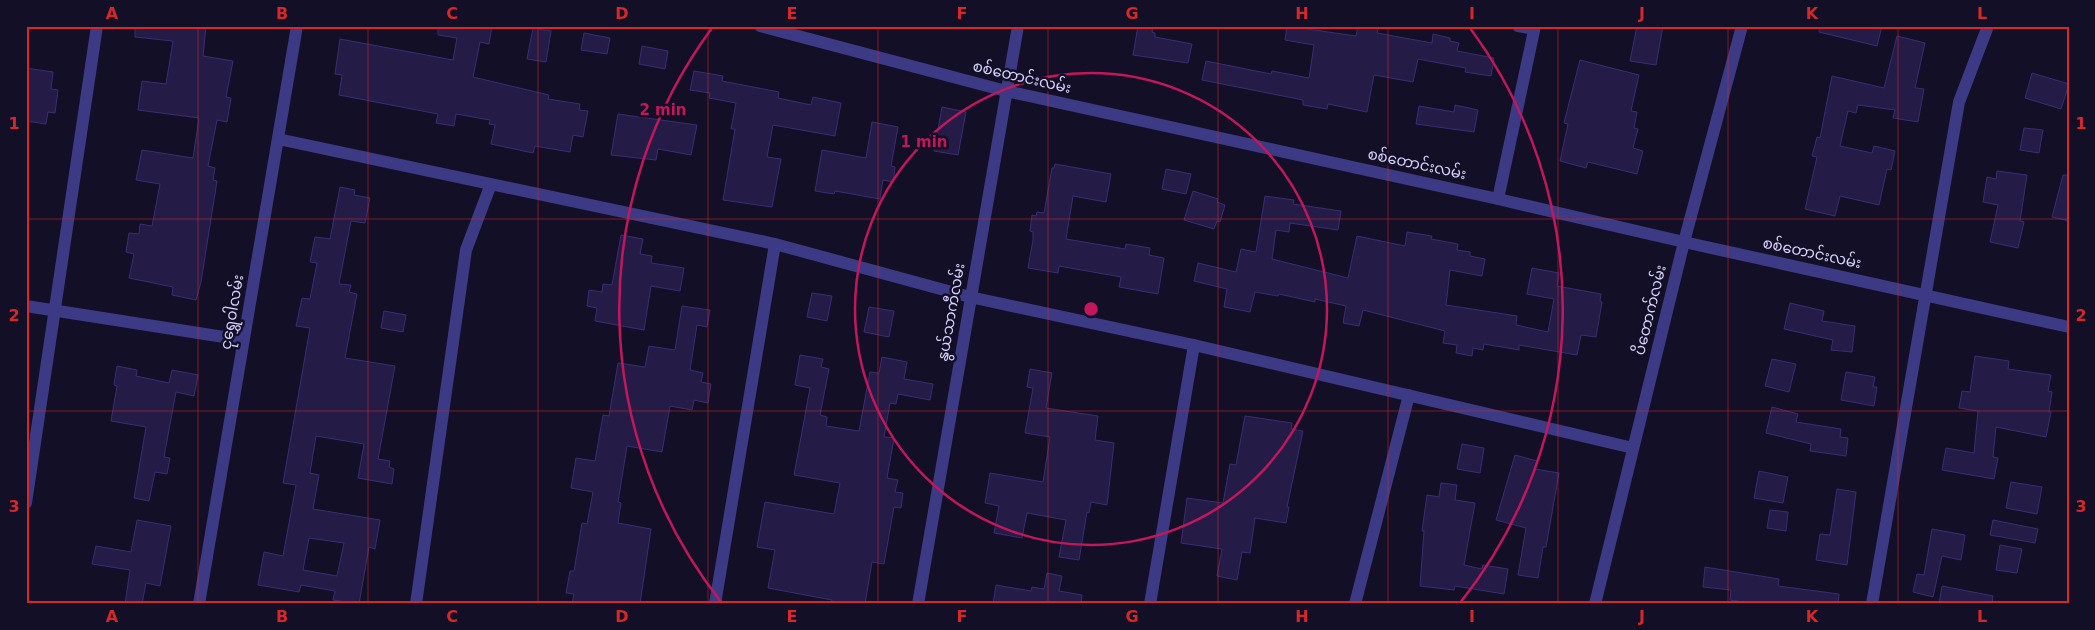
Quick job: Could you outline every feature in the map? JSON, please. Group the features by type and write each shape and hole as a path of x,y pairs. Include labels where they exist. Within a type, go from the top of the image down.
{"street":[{"path":"26,503 98,26"},
{"name":"ငုရွှေဝါလမ်း","path":"198,604 297,26"},
{"name":"စစ်တောင်းလမ်း","path":"760,26 1006,91 2069,327"},
{"name":"နွယ်သာကီလမ်း","path":"918,604 1018,26"},
{"path":"1498,199 1534,28 1518,26"},
{"name":"ပိတောက်လမ်း","path":"1595,604 1684,242 1742,26"},
{"path":"1872,604 1959,102 1988,26"},
{"path":"278,139 775,244 970,297 1194,345 1633,448"},
{"path":"416,604 466,250 491,184"},
{"path":"715,604 775,244"},
{"path":"26,306 243,340"},
{"path":"1150,604 1194,345"},
{"path":"1355,604 1409,395"}],"building":[{"path":"135,26 206,26 203,56 233,61 226,97 231,98 227,122 217,120 208,166 215,168 213,180 217,181 201,282 196,300 172,295 173,287 129,278 134,254 126,252 129,233 139,234 140,224 152,226 160,184 136,180 142,150 193,158 199,118 138,110 142,81 166,84 173,41 135,37"},
{"path":"438,26 492,26 489,44 480,42 473,77 549,95 548,99 580,104 579,110 588,111 583,137 573,135 570,152 535,146 533,153 491,144 495,125 489,124 490,120 456,114 454,126 436,123 438,114 339,95 342,75 335,74 340,39 453,60 457,38 438,35"},
{"path":"1138,26 1153,26 1152,32 1155,33 1155,37 1192,44 1188,63 1133,55"},
{"path":"1287,26 1356,36 1358,26 1379,26 1377,33 1432,43 1433,34 1450,38 1450,41 1459,43 1457,51 1494,58 1491,76 1465,72 1466,68 1418,59 1413,82 1374,75 1367,112 1328,104 1327,109 1303,105 1303,100 1202,80 1206,61 1271,74 1272,71 1309,78 1314,45 1285,40"},
{"path":"1637,26 1663,26 1656,65 1630,61"},
{"path":"1820,26 1882,26 1877,46 1819,32"},
{"path":"533,28 551,31 546,62 527,59"},
{"path":"584,33 610,38 607,54 581,50"},
{"path":"1897,36 1925,43 1915,88 1924,89 1918,122 1893,118 1895,110 1858,105 1856,113 1848,111 1840,146 1872,153 1874,146 1895,151 1891,170 1887,169 1879,205 1840,196 1835,216 1805,209 1817,157 1812,156 1817,137 1820,138 1832,76 1884,88"},
{"path":"642,46 668,51 665,69 639,64"},
{"path":"1580,60 1639,75 1631,111 1637,112 1634,128 1638,129 1633,148 1643,151 1637,174 1588,162 1586,168 1560,161 1568,124 1564,123"},
{"path":"26,68 53,72 51,89 58,90 55,113 48,112 46,124 26,121"},
{"path":"694,71 723,76 722,81 779,92 778,98 811,105 813,97 841,103 835,136 773,125 767,157 781,159 772,207 723,200 735,129 731,129 736,103 709,98 710,93 690,90"},
{"path":"2032,73 2069,84 2061,109 2025,98"},
{"path":"1455,105 1478,110 1474,132 1416,124 1419,106 1454,112"},
{"path":"942,107 966,112 958,155 934,151"},
{"path":"618,114 697,125 691,155 658,149 656,160 611,155"},
{"path":"872,122 898,127 891,166 895,167 893,182 883,180 880,199 835,191 834,194 815,191 822,150 866,158"},
{"path":"2024,128 2043,130 2039,153 2020,150"},
{"path":"1055,164 1111,174 1106,202 1073,196 1066,239 1125,249 1126,244 1150,248 1149,255 1164,258 1158,294 1119,287 1121,277 1059,266 1058,273 1028,268 1033,240 1033,232 1030,231 1032,215 1036,216 1037,212 1044,213 1052,168 1054,168"},
{"path":"1166,169 1191,174 1186,194 1162,189"},
{"path":"1997,171 2027,175 2020,221 2024,222 2018,248 1990,242 1998,205 1983,202 1987,177 1996,179"},
{"path":"2063,175 2069,175 2069,221 2052,217"},
{"path":"340,187 355,190 354,195 370,198 365,223 351,221 339,284 351,285 349,292 357,294 345,358 395,366 378,459 390,461 389,467 394,469 392,484 358,478 364,444 316,436 310,473 319,475 313,509 380,520 375,549 369,547 359,604 333,600 335,591 301,585 299,592 258,585 264,552 283,556 296,485 283,483 310,328 296,326 302,298 310,299 317,263 310,262 315,237 330,239","holes":["309,538 344,543 337,576 303,570"]},
{"path":"1193,191 1218,199 1217,202 1225,205 1220,222 1217,221 1214,229 1184,220"},
{"path":"1265,196 1294,200 1293,204 1341,211 1338,230 1290,223 1289,232 1276,230 1272,259 1348,278 1357,236 1405,246 1407,232 1432,236 1431,239 1458,244 1457,250 1470,252 1470,256 1485,259 1482,276 1450,270 1446,305 1517,316 1516,325 1548,332 1554,299 1527,294 1532,268 1559,273 1557,286 1601,294 1600,301 1602,302 1596,337 1581,335 1577,355 1519,345 1519,350 1484,344 1483,350 1473,348 1472,356 1456,353 1457,345 1443,343 1445,331 1363,310 1359,326 1343,323 1346,306 1315,299 1315,302 1279,294 1278,296 1255,292 1250,312 1224,307 1227,289 1194,281 1198,263 1236,272 1241,249 1256,252"},
{"path":"621,235 643,239 640,254 652,256 651,263 684,268 680,291 651,286 644,330 595,321 597,308 587,306 589,290 602,292 603,284 612,285"},
{"path":"812,293 832,296 827,321 807,317"},
{"path":"1790,303 1824,311 1822,321 1855,326 1852,352 1831,350 1833,340 1784,329"},
{"path":"682,306 710,310 707,327 697,325 690,370 703,373 701,382 711,384 708,403 694,400 692,410 670,406 662,452 627,446 618,502 621,503 618,523 651,529 640,604 572,604 574,594 566,593 570,571 574,571 582,523 587,524 593,492 571,488 576,458 595,461 603,415 609,416 618,363 645,367 649,346 675,350"},
{"path":"869,307 894,311 889,337 864,332"},
{"path":"384,311 406,315 403,332 381,328"},
{"path":"800,355 823,359 821,367 829,369 820,415 827,417 826,426 859,431 870,372 879,373 882,357 907,362 904,379 933,384 930,400 898,394 896,404 890,403 884,437 894,438 887,478 898,480 895,492 903,493 901,508 894,507 884,564 872,562 865,604 831,604 832,600 768,588 775,550 757,547 765,502 834,514 840,483 794,475 810,388 795,385"},
{"path":"1975,356 2009,361 2008,369 2051,375 2048,391 2052,392 2049,412 2051,412 2046,437 1996,427 1993,457 1998,458 1994,479 1942,470 1946,448 1974,453 1978,411 1959,408 1962,391 1970,392"},
{"path":"1772,359 1796,364 1789,392 1765,386"},
{"path":"117,366 137,370 136,376 169,383 172,370 198,375 194,396 176,392 164,457 170,458 167,474 155,472 149,501 134,498 146,427 111,421 117,386 114,385"},
{"path":"1030,369 1052,373 1046,408 1098,416 1095,440 1114,443 1107,505 1091,502 1089,513 1087,512 1079,560 1059,557 1066,520 1027,513 1022,538 994,533 999,506 985,503 990,473 1043,482 1050,437 1025,433 1033,388 1027,387"},
{"path":"1846,372 1875,377 1873,387 1877,387 1874,406 1841,400"},
{"path":"1772,407 1798,414 1796,422 1841,429 1840,437 1848,438 1846,456 1810,451 1811,444 1766,433"},
{"path":"1245,416 1292,423 1291,429 1303,431 1287,507 1289,507 1286,523 1255,518 1250,553 1242,552 1237,580 1217,576 1222,549 1181,543 1187,498 1223,503 1230,464 1236,465"},
{"path":"1462,444 1484,448 1480,473 1457,469"},
{"path":"1515,455 1537,461 1535,469 1559,473 1546,547 1543,547 1538,578 1518,575 1526,528 1496,520"},
{"path":"1759,471 1788,477 1783,503 1754,498"},
{"path":"2011,482 2042,487 2037,514 2006,508"},
{"path":"1441,483 1457,485 1455,500 1475,503 1464,565 1482,569 1483,565 1508,569 1504,594 1455,586 1454,590 1420,586 1424,531 1422,531 1427,495 1439,497"},
{"path":"1837,489 1856,492 1847,565 1816,560 1820,534 1830,535"},
{"path":"1770,510 1788,512 1786,531 1767,528"},
{"path":"137,520 171,526 160,586 146,583 142,604 125,604 130,570 92,564 96,546 131,552"},
{"path":"1993,520 2038,529 2035,543 1990,535"},
{"path":"1932,529 1965,535 1961,560 1942,556 1933,597 1913,592 1917,574 1924,575"},
{"path":"2000,545 2022,549 2017,573 1996,570"},
{"path":"1705,567 1779,579 1778,586 1839,594 1838,604 1755,604 1730,600 1731,590 1703,587"},
{"path":"1047,573 1062,576 1059,591 1082,595 1081,604 993,604 996,585 1031,591 1032,587 1044,589"},
{"path":"1942,586 1993,596 1992,604 1939,604"}]}
